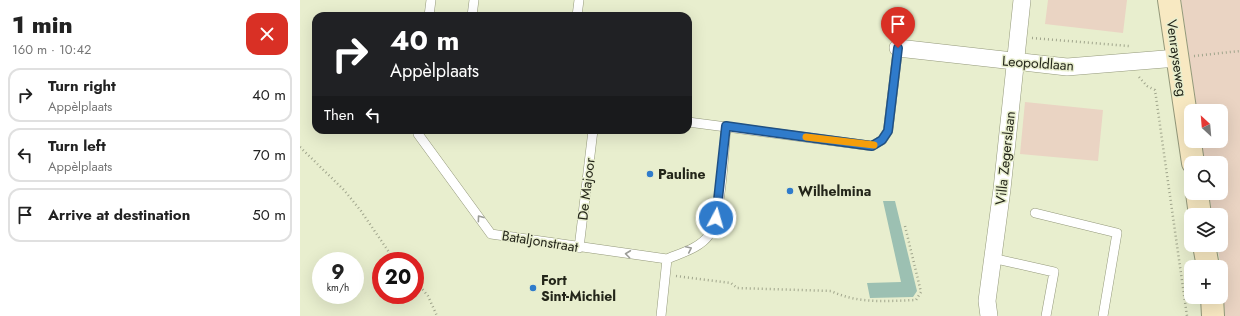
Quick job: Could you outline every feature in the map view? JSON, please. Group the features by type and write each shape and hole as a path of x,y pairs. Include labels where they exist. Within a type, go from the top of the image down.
{"street":[{"name":"Villa Zegerslaan","path":"989,316 987,301 1002,189 1022,0"},
{"name":"Venrayseweg","path":"1169,0 1186,57 1193,156"},
{"name":"Leopoldlaan","path":"898,48 1067,67 1186,57"},
{"path":"1212,304 1213,316"}],"lane":[{"path":"430,12 431,0"},
{"path":"472,12 474,0"},
{"path":"578,12 579,0"},
{"path":"692,122 872,146 882,140 888,131 898,48"},
{"name":"Bataljonstraat","path":"418,134 492,234 579,248 667,258 694,247 709,235 716,218 726,126"},
{"name":"De Majoor","path":"579,248 593,134"},
{"path":"1035,213 1117,233 1103,316"},
{"path":"660,316 667,258"},
{"path":"992,258 1054,272 1046,316"}],"path":[{"path":"1018,37 1126,44 1135,49 1139,77 1147,86 1155,90 1187,316"},
{"path":"1186,57 1240,51"},
{"path":"300,147 344,190 389,252"},
{"path":"665,275 731,283 737,288 831,291 843,297 870,301 916,300 921,292 905,226"},
{"path":"424,291 428,296 437,316"}],"shaded area":[{"path":"1048,0 1127,0 1123,33 1045,24"},
{"path":"1181,0 1240,0 1240,316 1225,316 1224,304 1228,304 1228,260 1220,260 1218,252 1228,252 1228,208 1211,208 1210,200 1228,200 1228,156 1204,156 1202,148 1228,148 1228,104 1196,104"},
{"path":"1025,102 1103,110 1098,161 1020,154"},
{"path":"883,201 895,201 917,291 913,297 870,298 867,283 901,282"}],"slow traffic":[{"path":"806,137 872,146 874,145"}],"place":[{"name":"Pauline","path":"650,174"},
{"name":"Wilhelmina","path":"790,191"},
{"name":"Fort Sint-Michiel","path":"533,288"}],"route":[{"path":"716,218 726,126 872,146 882,140 888,131 898,48"}]}
